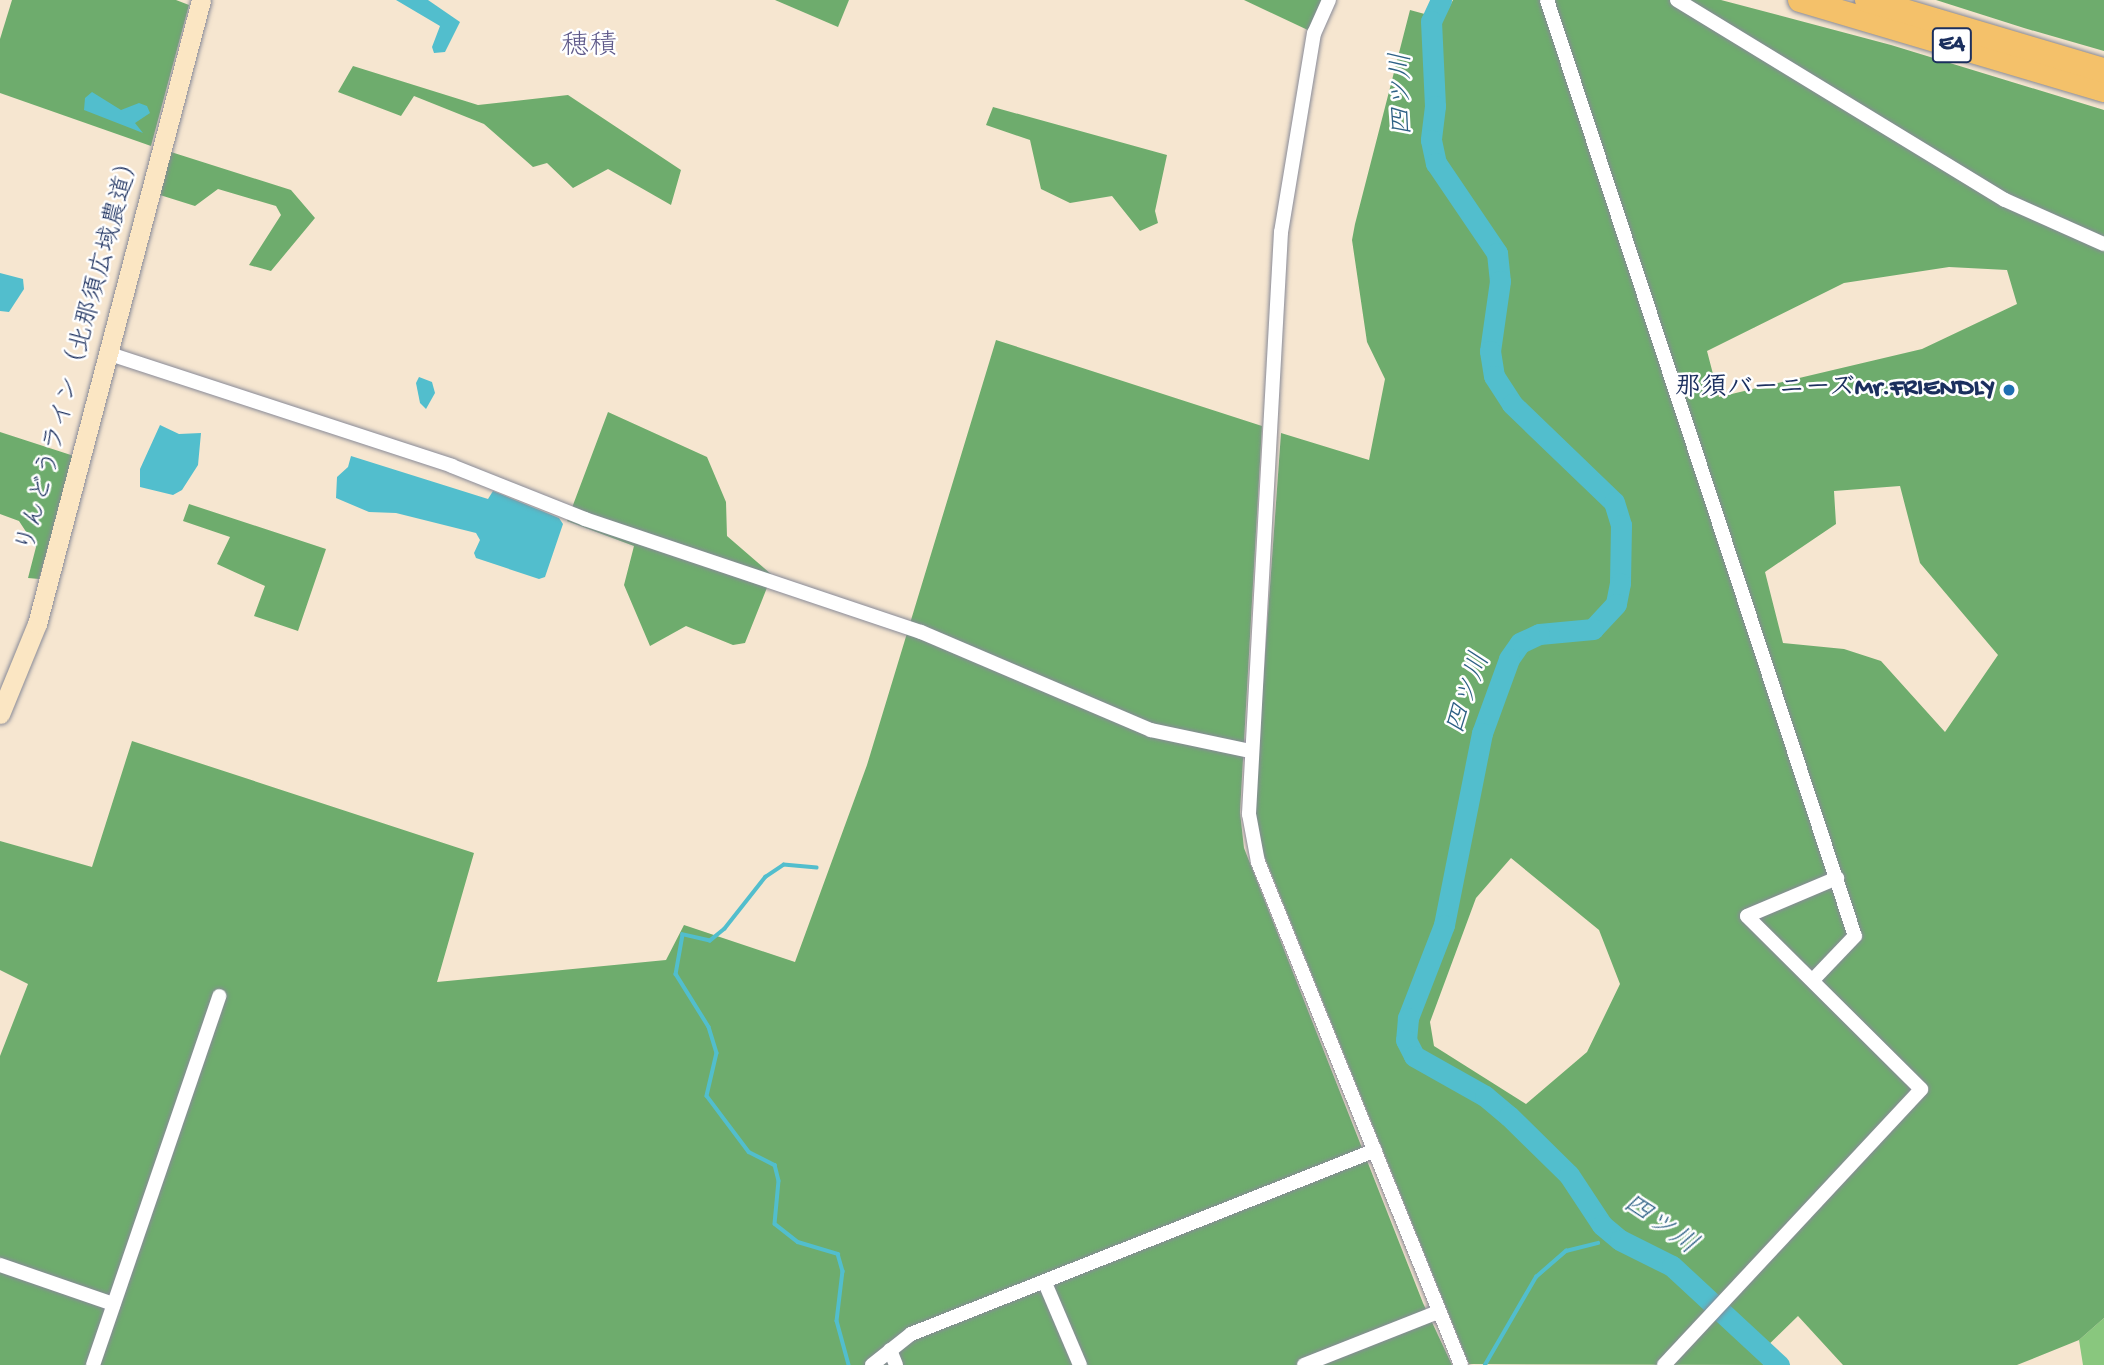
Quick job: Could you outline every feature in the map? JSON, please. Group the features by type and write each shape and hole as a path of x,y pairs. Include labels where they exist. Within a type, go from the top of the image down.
{"highway":[{"name":"E4","path":"1800,0 2104,90"},
{"name":"E4","path":"1867,0 2104,70"}],"street":[{"name":"りんどうライン（北那須広域農道）","path":"0,714 37,624 201,0"},
{"path":"1329,0 1314,33 1282,220 1250,751 1249,814 1254,849 1461,1365"},
{"path":"1547,0 1855,936 1813,980"},
{"path":"1677,0 2005,200 2104,244"},
{"path":"107,353 453,466 585,519 922,632 1151,730 1250,751"},
{"path":"1664,1365 1921,1089 1747,916 1837,878"},
{"path":"93,1365 219,996"},
{"path":"872,1365 911,1334 1375,1150"},
{"path":"0,1265 113,1304"},
{"path":"1045,1283 1080,1365"},
{"path":"1304,1365 1438,1312"},
{"path":"890,1350 896,1365"}],"green space":[{"path":"12,0 176,0 189,5 151,146 0,93 0,39"},
{"path":"775,0 849,0 838,27"},
{"path":"1244,0 1327,0 1312,32"},
{"path":"1453,0 1721,0 1891,45 2104,110 2104,1318 2079,1340 2017,1365 1843,1365 1798,1316 1756,1357 1764,1365 1469,1364 1263,853 1254,810 1281,433 1369,460 1385,379 1367,342 1352,240 1410,10 1443,19","holes":["1949,267 2007,270 2017,304 1922,349 1719,397 1707,351 1844,283","1900,486 1920,563 1998,655 1945,732 1881,661 1844,649 1783,643 1765,572 1836,524 1834,491","1511,858 1599,930 1620,984 1587,1052 1526,1104 1434,1046 1430,1022 1476,898"]},
{"path":"1936,0 2104,0 2104,51 2024,28"},
{"path":"353,66 478,105 568,95 681,170 671,205 608,169 573,188 547,163 533,167 484,124 414,96 401,116 338,92"},
{"path":"993,107 1167,155 1155,211 1158,223 1140,231 1112,196 1070,203 1041,189 1030,140 986,125"},
{"path":"171,152 291,190 315,218 271,271 249,265 281,215 276,206 218,189 195,206 160,195"},
{"path":"996,340 1262,426 1240,812 1244,848 1423,1303 1452,1365 0,1365 0,1056 28,984 0,970 0,841 92,867 132,741 474,853 437,982 666,960 684,925 795,962 867,765"},
{"path":"608,412 707,457 726,502 727,536 772,575 745,643 733,645 686,626 650,646 624,585 634,546 567,521"},
{"path":"0,432 74,456 39,579 28,578 36,547 19,521 0,514"},
{"path":"189,504 326,549 298,631 254,616 265,586 217,564 230,537 183,521"},
{"path":"2104,1318 2104,1365 2083,1365 2079,1340"}],"water":[{"path":"396,0 428,0 460,22 445,52 434,53 432,47 440,26"},
{"path":"92,92 121,110 139,103 147,106 150,113 135,123 143,133 84,110 85,98"},
{"path":"0,273 23,279 24,289 9,312 0,311"},
{"path":"419,377 432,382 435,393 426,409 420,403 416,383"},
{"path":"160,425 179,434 201,433 198,465 182,490 173,495 140,487 140,469"},
{"path":"351,456 488,499 493,491 559,518 563,524 545,577 539,579 476,558 474,553 480,540 476,533 396,513 369,512 336,498 337,477 348,467"}],"waterway":[{"name":"四ツ川","path":"1441,0 1431,21 1435,106 1431,140 1436,163 1497,253 1500,281 1490,351 1494,376 1512,404 1614,502 1621,525 1620,583 1616,604 1593,629 1539,634 1520,643 1509,659 1482,733 1444,925 1408,1018 1406,1040 1414,1056 1485,1096 1509,1116 1569,1175 1602,1225 1620,1240 1672,1266 1779,1365"},
{"path":"817,868 784,865 766,877 725,929 710,941 683,935 676,974 709,1027 717,1053 707,1096 749,1152 775,1165 779,1181 775,1224 798,1242 838,1254 843,1271 837,1321 849,1365"},
{"path":"1485,1365 1536,1277 1566,1251 1598,1243"}],"place":[{"name":"那須バーニーズMr.FRIENDLY","path":"2009,390"}],"district":[{"name":"穂積","path":"589,48"}]}
